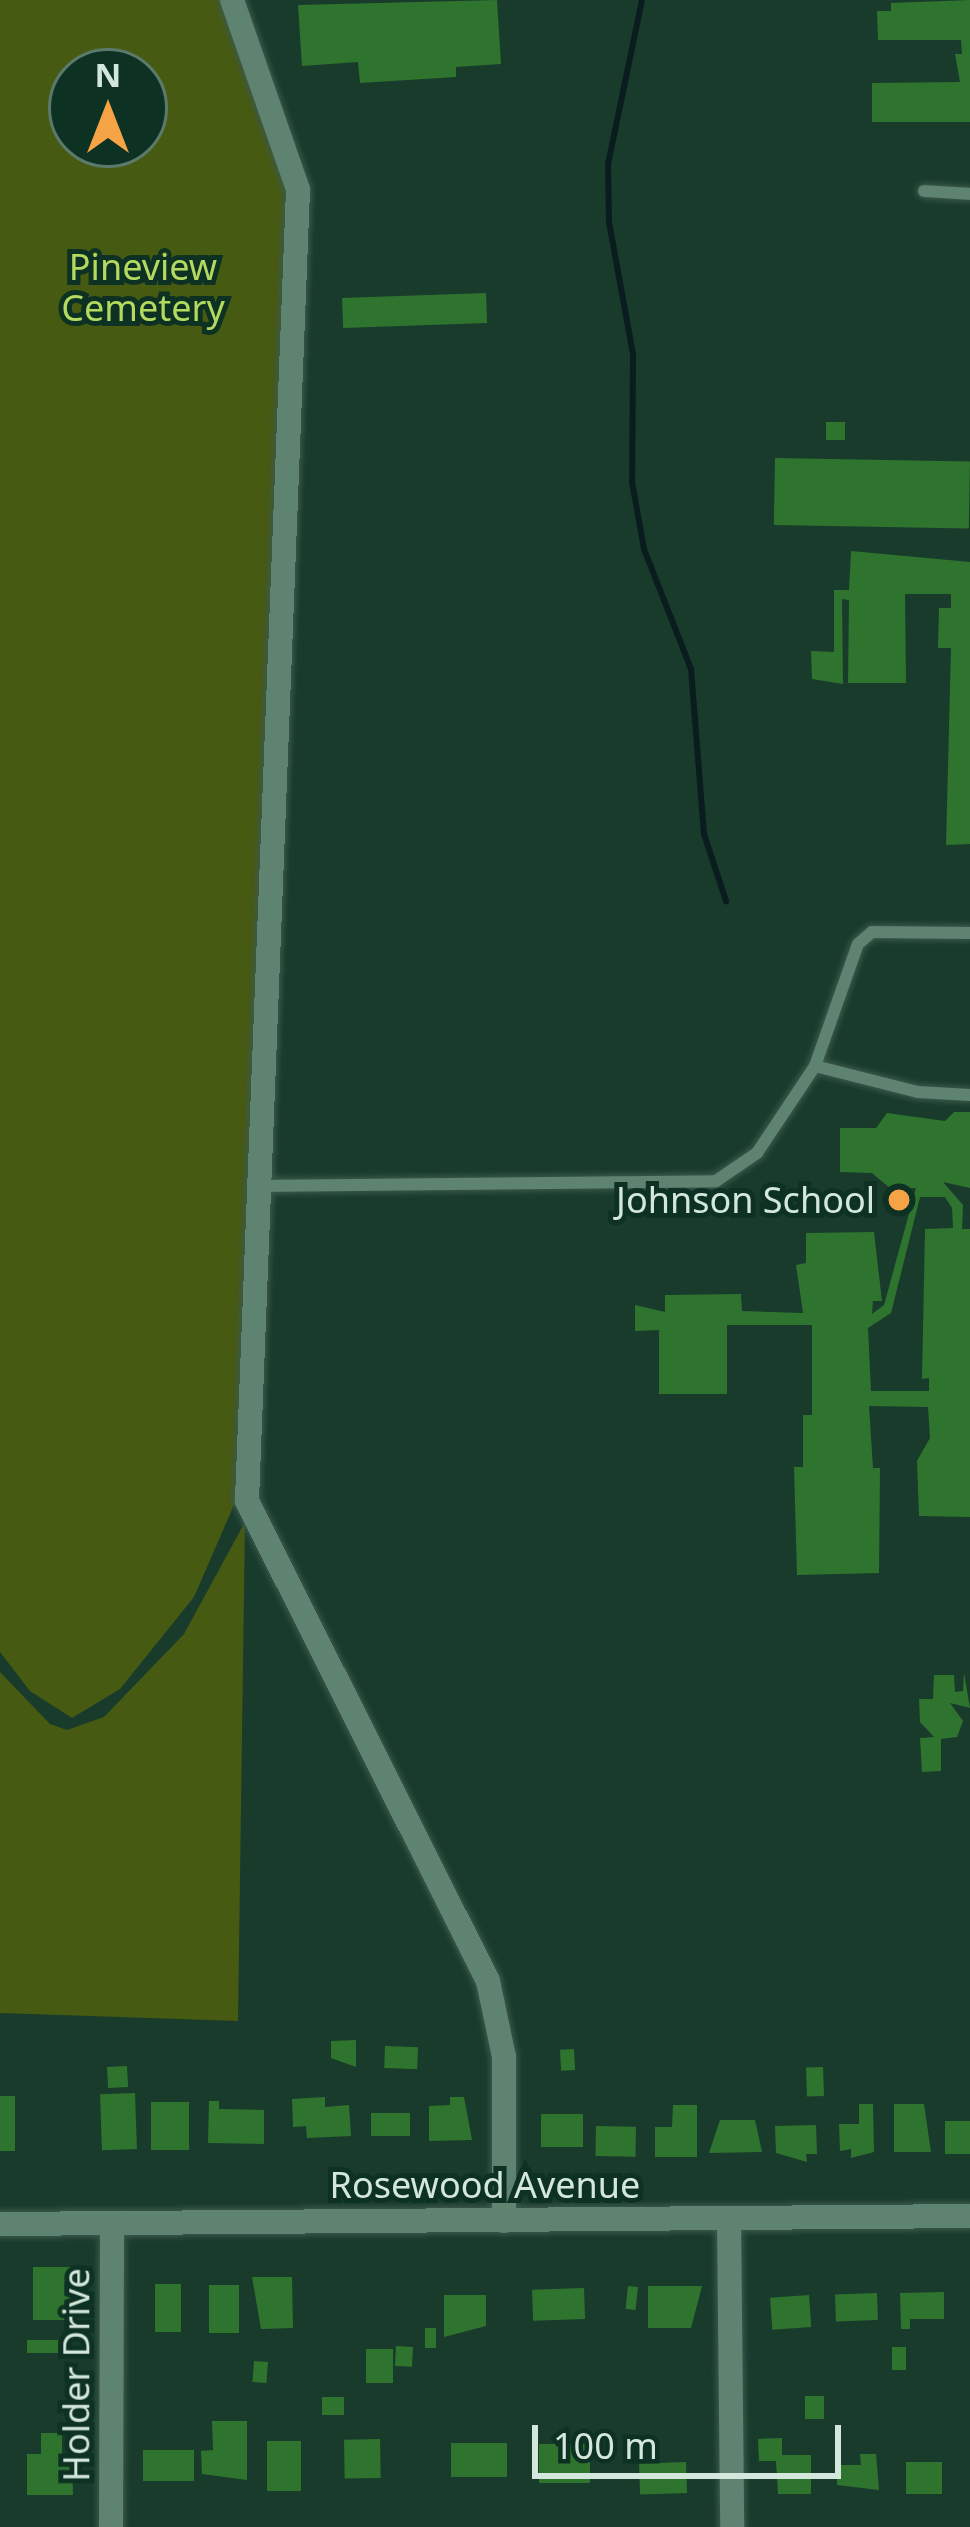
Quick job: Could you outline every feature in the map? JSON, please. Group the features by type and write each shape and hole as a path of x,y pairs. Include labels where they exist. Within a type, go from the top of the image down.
{"street":[{"path":"232,0 298,190 247,1501 488,1982 504,2056 504,2221"},
{"name":"Rosewood Avenue","path":"0,2224 970,2216"},
{"path":"729,2219 732,2527"},
{"name":"Holder Drive","path":"111,2527 112,2224"}],"lane":[{"path":"924,191 970,194"},
{"path":"259,1186 716,1181 758,1153 815,1066 858,944 872,932 970,932"},
{"path":"815,1066 918,1092 970,1095"}],"green space":[{"name":"Pineview Cemetery","path":"0,0 224,0 288,174 237,1498 194,1597 120,1689 72,1718 30,1691 0,1652"},
{"path":"245,1522 238,2021 0,2013 0,1672 50,1724 67,1730 104,1717 184,1634"}],"building":[{"path":"497,0 501,64 456,67 456,77 360,83 358,62 302,66 298,5"},
{"path":"970,0 970,122 872,122 872,83 960,82 955,54 962,54 961,40 878,40 877,11 891,11 891,3"},
{"path":"486,293 487,323 343,328 342,298"},
{"path":"826,422 845,422 845,440 826,440"},
{"path":"775,458 970,461 969,528 774,525"},
{"path":"851,551 970,562 970,844 946,845 951,648 938,648 939,608 951,608 951,594 905,594 906,683 848,683 849,600 842,599 843,684 812,679 811,651 834,652 834,590 849,590"},
{"path":"954,1112 970,1112 970,1188 943,1182 963,1205 962,1229 970,1229 970,1517 919,1516 917,1461 930,1438 928,1407 869,1406 873,1468 880,1468 879,1573 797,1575 794,1467 803,1467 803,1415 812,1415 812,1325 727,1325 727,1394 659,1394 659,1330 635,1331 635,1305 665,1312 665,1295 741,1294 742,1311 803,1313 796,1265 806,1263 806,1233 874,1232 882,1301 873,1301 872,1314 884,1305 916,1188 891,1189 872,1173 840,1172 840,1128 876,1128 887,1113 945,1121","holes":["920,1197 945,1197 952,1208 953,1228 925,1229 922,1379 929,1378 929,1391 871,1391 868,1328 891,1313"]},
{"path":"964,1673 970,1708 950,1703 963,1721 957,1737 941,1739 941,1771 922,1772 920,1738 934,1737 920,1722 919,1699 933,1699 934,1675 954,1675 955,1692 963,1691"},
{"path":"356,2040 356,2067 331,2058 331,2041"},
{"path":"385,2046 418,2047 417,2069 384,2068"},
{"path":"574,2049 575,2070 561,2071 560,2050"},
{"path":"127,2066 128,2087 108,2088 107,2067"},
{"path":"823,2067 824,2096 807,2097 806,2068"},
{"path":"135,2093 137,2149 102,2150 100,2094"},
{"path":"0,2096 15,2096 15,2151 0,2151"},
{"path":"325,2097 325,2107 349,2105 351,2136 307,2138 306,2126 293,2127 292,2099"},
{"path":"450,2097 464,2097 472,2140 429,2141 429,2106 450,2105"},
{"path":"209,2101 219,2101 219,2109 264,2110 264,2144 208,2143"},
{"path":"151,2102 189,2102 189,2150 151,2150"},
{"path":"859,2104 873,2104 874,2152 851,2158 851,2149 840,2151 839,2124 859,2124"},
{"path":"894,2104 924,2104 931,2152 894,2152"},
{"path":"673,2105 697,2105 697,2157 655,2157 655,2127 672,2127"},
{"path":"371,2113 410,2113 410,2136 371,2136"},
{"path":"541,2114 583,2114 583,2147 541,2147"},
{"path":"720,2120 755,2120 762,2152 709,2153"},
{"path":"945,2121 970,2121 970,2154 945,2154"},
{"path":"816,2125 817,2154 806,2154 807,2162 776,2153 775,2126"},
{"path":"596,2126 636,2127 635,2157 595,2156"},
{"path":"33,2267 72,2267 72,2320 33,2320"},
{"path":"252,2277 292,2277 293,2328 261,2329"},
{"path":"155,2284 181,2284 181,2332 155,2332"},
{"path":"209,2285 239,2285 239,2333 209,2333"},
{"path":"628,2286 638,2287 636,2310 626,2309"},
{"path":"648,2286 702,2286 691,2328 648,2328"},
{"path":"584,2288 585,2319 533,2321 532,2290"},
{"path":"944,2292 944,2319 910,2319 910,2329 901,2329 900,2293"},
{"path":"877,2293 878,2320 836,2321 835,2294"},
{"path":"444,2295 486,2295 486,2326 444,2337"},
{"path":"809,2295 811,2327 772,2330 770,2298"},
{"path":"425,2328 436,2328 436,2348 425,2348"},
{"path":"27,2340 58,2340 58,2353 27,2353"},
{"path":"396,2346 413,2347 412,2367 395,2366"},
{"path":"892,2347 906,2347 906,2370 892,2370"},
{"path":"366,2349 393,2349 393,2383 366,2383"},
{"path":"254,2361 268,2362 267,2383 253,2382"},
{"path":"805,2396 824,2396 824,2419 805,2419"},
{"path":"322,2397 344,2397 344,2415 322,2415"},
{"path":"212,2421 247,2421 247,2480 202,2474 201,2451 213,2450"},
{"path":"41,2433 62,2433 62,2454 72,2454 73,2495 27,2495 27,2454 41,2454"},
{"path":"782,2438 782,2455 811,2455 811,2494 778,2494 776,2461 759,2461 758,2439"},
{"path":"380,2439 381,2478 345,2479 344,2440"},
{"path":"267,2441 301,2441 301,2491 267,2491"},
{"path":"451,2443 507,2443 507,2477 451,2477"},
{"path":"539,2444 590,2444 590,2483 539,2483"},
{"path":"143,2450 194,2450 194,2481 143,2481"},
{"path":"860,2454 876,2454 879,2490 837,2485 836,2465 861,2465"},
{"path":"686,2462 687,2493 640,2495 639,2464"},
{"path":"906,2462 942,2462 942,2494 906,2494"}],"waterway":[{"path":"642,0 608,164 609,222 633,354 632,482 644,549 691,669 704,834 726,901"}],"place":[{"name":"Johnson School","path":"899,1200"}]}
